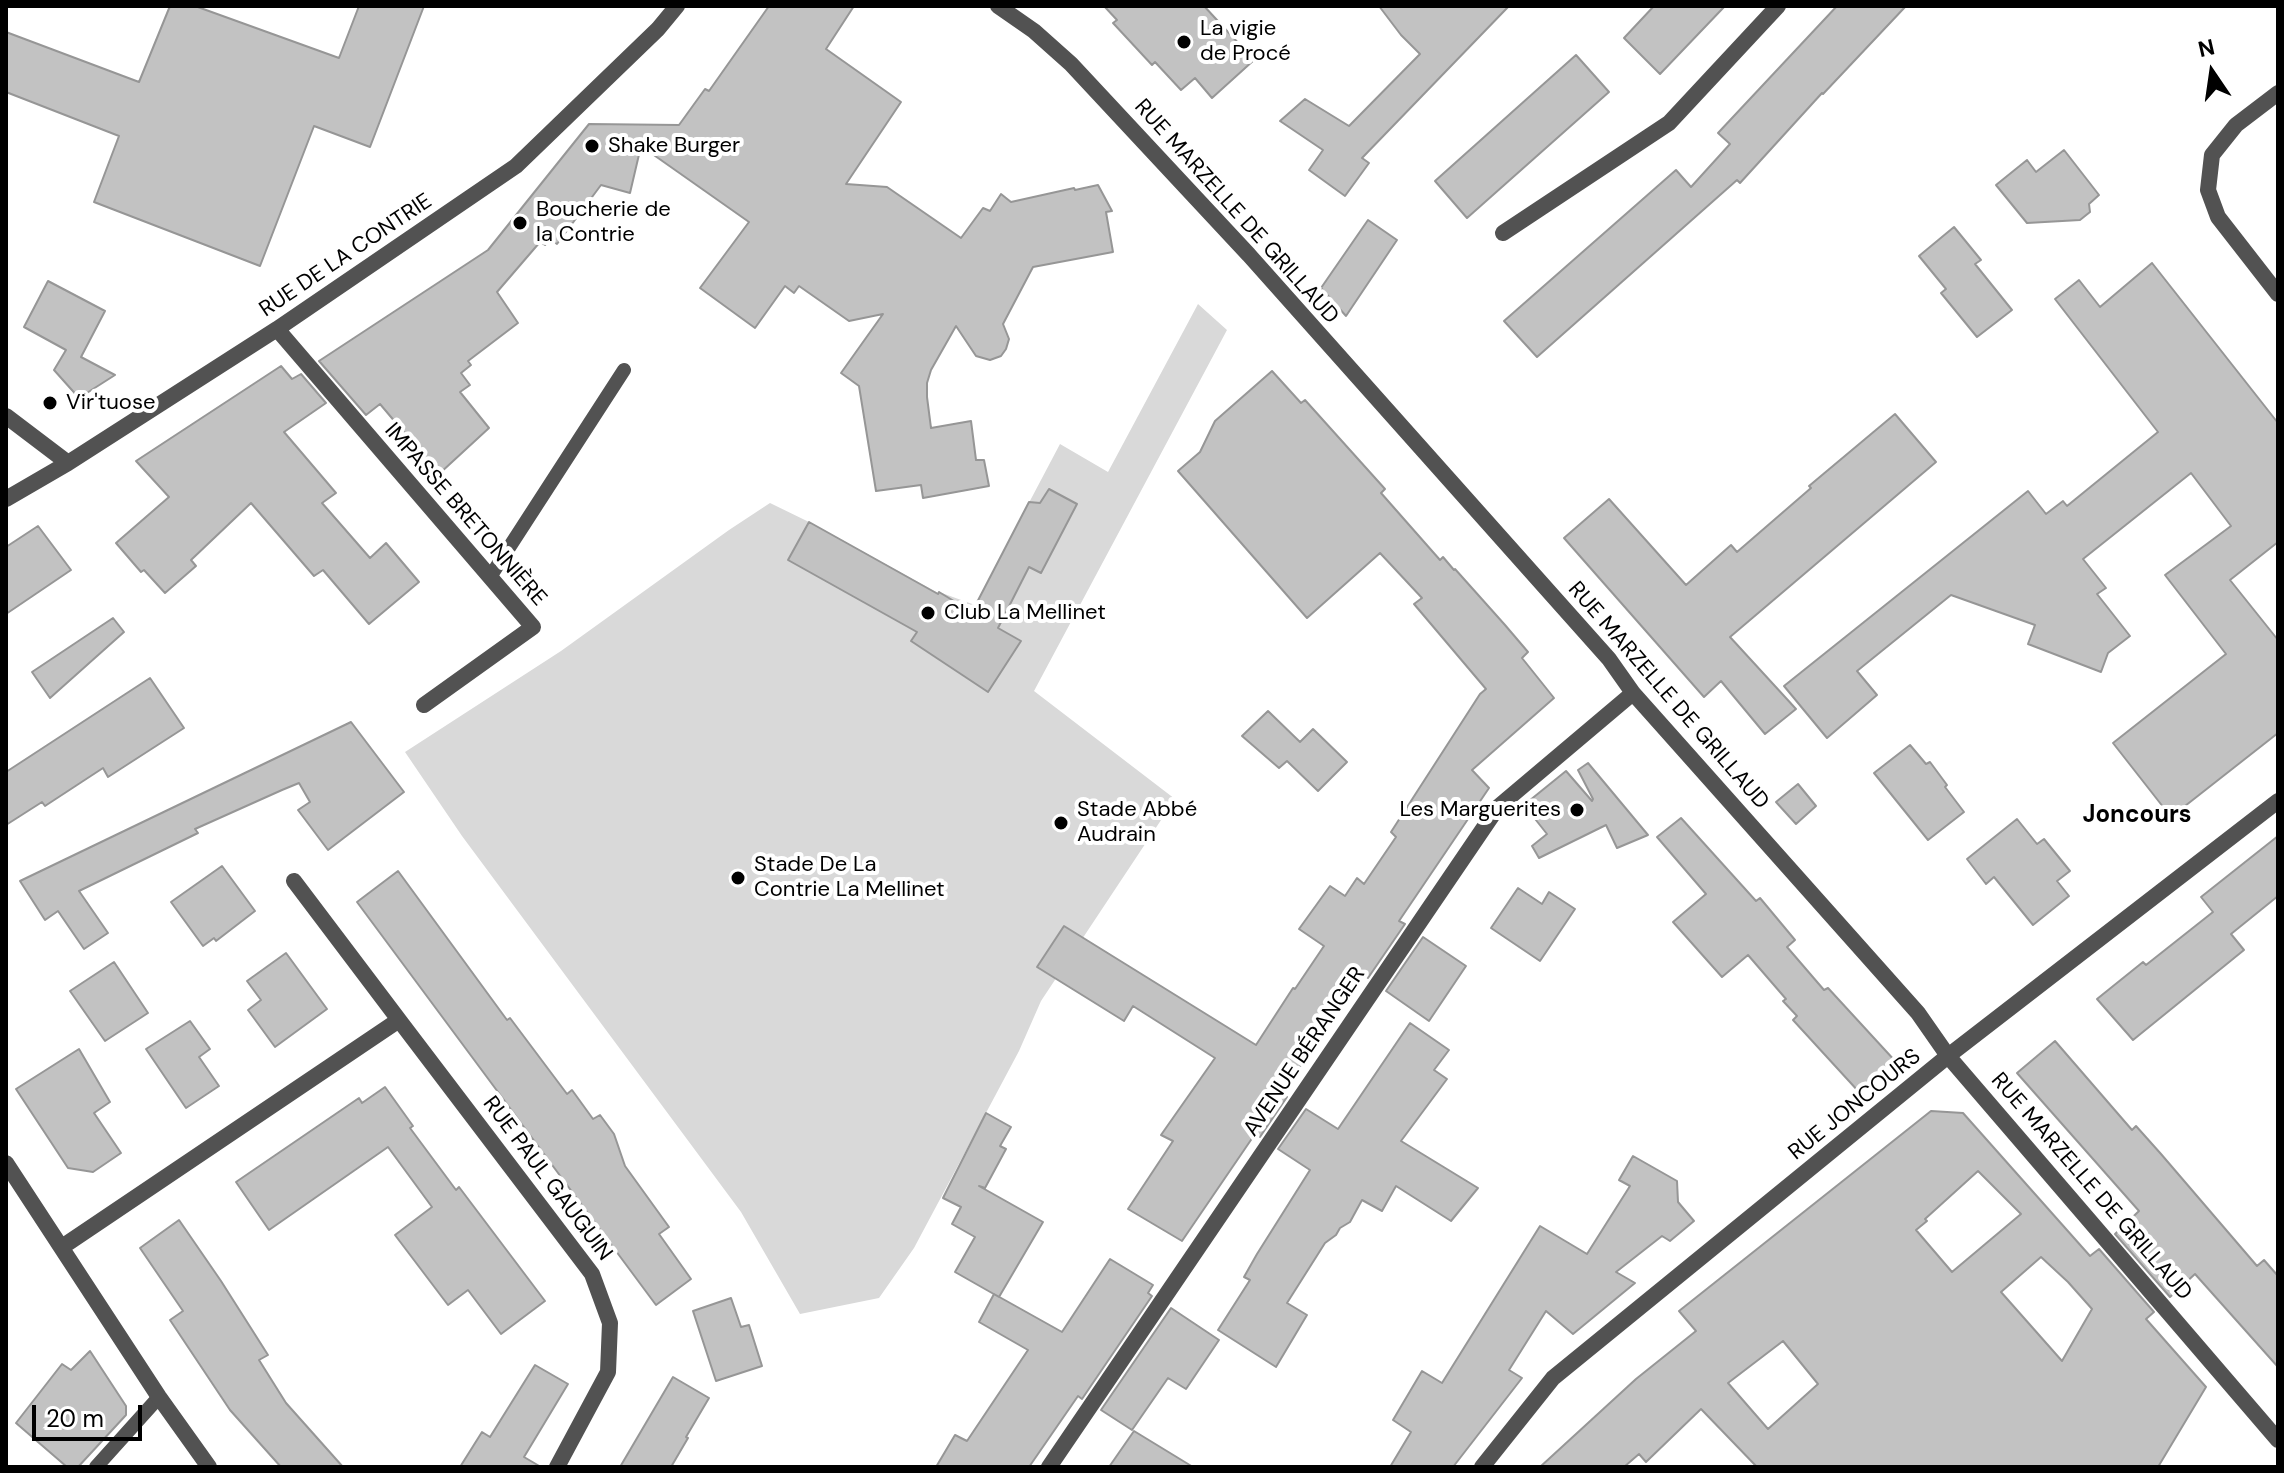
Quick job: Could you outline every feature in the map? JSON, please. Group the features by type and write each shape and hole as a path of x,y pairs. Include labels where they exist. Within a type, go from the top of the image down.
{"street":[{"name":"RUE DE LA CONTRIE","path":"6,499 68,463 277,329 516,166 658,29 677,6"},
{"name":"RUE MARZELLE DE GRILLAUD","path":"998,6 1034,31 1071,64 1249,255 1609,659 1633,693 1918,1013 1948,1056 2278,1440"},
{"path":"1503,233 1669,123 1778,6"},
{"path":"2278,93 2236,125 2212,155 2208,190 2218,217 2278,294"},
{"name":"IMPASSE BRETONNIÈRE","path":"277,329 533,627 424,705"},
{"path":"6,416 68,463"},
{"name":"AVENUE BÉRANGER","path":"1049,1467 1498,807 1633,693"},
{"name":"RUE JONCOURS","path":"1482,1467 1553,1378 1948,1056 2278,801"},
{"name":"RUE PAUL GAUGUIN","path":"294,881 592,1274 610,1323 608,1372 557,1467"},
{"path":"62,1247 399,1020"},
{"path":"6,1163 159,1397 209,1467"}],"lane":[{"path":"490,577 624,370"},
{"path":"96,1467 159,1397"}],"shaded area":[{"path":"1198,304 1227,330 1034,691 1175,799 1041,1001 1019,1051 914,1248 879,1298 800,1314 741,1212 462,836 405,752 561,651 770,503 938,593 975,605 1060,444 1108,472"}],"building":[{"path":"170,6 195,6 339,58 359,6 424,6 370,147 314,126 260,266 94,202 119,136 6,92 6,32 139,82"},
{"path":"769,6 854,6 826,49 901,102 846,184 887,187 961,238 983,208 990,211 1001,194 1011,202 1098,185 1112,211 1106,212 1113,252 1033,267 1003,324 1009,339 1001,356 990,360 976,356 956,326 931,370 927,397 931,428 971,421 976,460 984,460 989,486 923,498 921,485 876,491 859,386 841,373 883,314 849,321 799,286 794,293 785,286 755,328 700,288 749,222 641,146 630,193 601,185 557,244 550,239 545,245 540,242 497,292 518,323 468,361 471,365 461,373 470,385 460,392 489,428 439,474 380,404 366,415 319,361 488,250 589,124 679,125 705,89 709,91"},
{"name":"La vigie de Procé","path":"1104,6 1204,6 1254,60 1212,98 1195,78 1181,90 1155,62 1152,65 1113,23 1117,20"},
{"path":"1379,6 1509,6 1362,158 1369,163 1345,196 1309,170 1323,150 1280,121 1305,99 1349,126 1420,54"},
{"path":"1654,6 1725,6 1660,74 1624,38"},
{"path":"1837,6 1906,6 1740,183 1737,180 1537,357 1504,321 1676,170 1691,187 1730,144 1718,133"},
{"path":"1576,55 1609,92 1467,218 1435,181"},
{"path":"2064,150 2099,195 2089,204 2090,212 2080,220 2027,223 1996,185 2027,160 2036,172"},
{"path":"1368,220 1397,240 1346,316 1321,288"},
{"path":"1954,227 1981,260 1975,264 2012,310 1977,337 1941,293 1946,289 1919,256"},
{"path":"2152,263 2278,423 2278,542 2230,580 2278,640 2278,733 2171,817 2113,743 2226,654 2165,575 2231,526 2191,473 2083,559 2106,588 2097,594 2130,636 2108,653 2101,672 2028,644 2035,625 1951,595 1857,671 1877,695 1827,738 1784,686 2028,491 2046,514 2063,501 2067,506 2158,432 2055,299 2079,280 2100,307"},
{"path":"48,281 105,311 81,357 115,375 79,398 54,370 66,350 24,327"},
{"path":"281,366 292,379 301,374 326,403 284,432 336,493 322,503 370,558 386,543 419,582 369,624 323,570 314,576 251,503 191,560 196,566 165,593 144,570 141,572 116,543 169,497 136,461"},
{"path":"1272,371 1301,403 1305,400 1385,489 1381,493 1440,560 1443,557 1455,569 1505,625 1528,652 1522,658 1554,698 1472,770 1489,788 1399,921 1405,924 1368,978 1363,974 1282,1093 1287,1097 1260,1137 1255,1134 1182,1241 1128,1209 1173,1141 1161,1135 1215,1058 1133,1006 1124,1021 1037,967 1064,926 1256,1045 1324,946 1299,929 1330,886 1345,896 1357,878 1364,884 1396,837 1391,832 1486,689 1414,604 1422,598 1380,553 1307,618 1178,471 1200,452 1215,421"},
{"path":"1895,414 1936,462 1730,637 1796,709 1765,734 1721,681 1704,697 1564,538 1609,499 1686,585 1731,545 1737,552"},
{"name":"Club La Mellinet","path":"1049,489 1077,504 1041,573 1029,567 998,628 1021,641 988,692 911,641 917,632 788,560 809,522 972,612 1029,502 1040,503"},
{"path":"38,526 71,570 6,614 6,547"},
{"path":"113,618 124,632 50,698 32,672"},
{"path":"150,678 184,728 108,777 103,768 45,806 42,802 6,825 6,772"},
{"path":"1268,711 1300,742 1313,729 1347,762 1318,791 1287,761 1279,768 1242,736"},
{"path":"351,722 404,792 328,850 298,810 310,802 299,783 195,829 198,833 79,891 108,933 84,949 58,911 45,920 20,881"},
{"path":"1910,745 1926,764 1930,762 1964,812 1928,840 1874,773"},
{"name":"Les Marguerites","path":"1588,763 1648,835 1617,848 1606,825 1539,858 1532,846 1547,834 1524,805 1566,771 1592,801 1578,770"},
{"path":"1798,784 1816,806 1796,824 1776,802"},
{"path":"1681,818 1756,901 1760,898 1795,940 1787,947 1824,990 1828,988 1896,1062 1859,1092 1793,1020 1797,1016 1783,1001 1786,999 1748,955 1722,977 1673,922 1706,894 1657,837"},
{"path":"2017,819 2037,844 2044,839 2070,871 2057,881 2069,896 2033,925 1994,877 1986,884 1967,859"},
{"path":"2278,836 2278,896 2231,934 2244,950 2133,1040 2097,999 2213,912 2201,897"},
{"path":"222,866 255,911 216,941 214,938 203,946 171,902"},
{"path":"398,871 507,1020 510,1018 567,1094 572,1090 593,1119 600,1115 614,1134 625,1166 669,1227 659,1234 691,1279 656,1305 357,902"},
{"path":"1518,888 1542,904 1549,892 1575,909 1540,961 1491,928"},
{"path":"1423,937 1466,966 1429,1021 1386,991"},
{"path":"286,953 327,1009 275,1047 248,1010 261,1000 247,981"},
{"path":"114,962 148,1013 105,1041 70,991"},
{"path":"190,1021 210,1049 199,1057 219,1086 186,1108 146,1049"},
{"path":"1410,1023 1449,1050 1434,1070 1447,1079 1401,1141 1478,1188 1451,1221 1396,1186 1382,1211 1362,1200 1350,1222 1325,1243 1287,1303 1307,1315 1276,1367 1218,1330 1250,1280 1244,1277 1257,1254 1310,1170 1278,1149 1306,1109 1338,1129"},
{"path":"2055,1041 2132,1130 2136,1126 2257,1266 2264,1260 2278,1276 2278,1367 2195,1274 2170,1297 2115,1234 2139,1211 2017,1073"},
{"path":"79,1049 110,1102 94,1113 121,1153 93,1172 68,1168 16,1089"},
{"path":"385,1087 413,1126 410,1128 456,1190 459,1187 545,1301 501,1334 468,1290 448,1305 395,1235 432,1207 388,1147 269,1230 236,1182 359,1098 362,1103"},
{"path":"1931,1111 1963,1113 2090,1256 2099,1249 2154,1312 2146,1319 2206,1387 2158,1467 1757,1467 1701,1409 1646,1462 1639,1454 1624,1467 1540,1467 1636,1379 1696,1331 1679,1311","holes":["1978,1171 2021,1214 1952,1272 1916,1230","2041,1257 2092,1309 2062,1361 2001,1292","1783,1341 1818,1384 1768,1429 1728,1383"]},
{"path":"986,1113 1011,1127 1000,1146 1006,1149 985,1188 979,1186 1043,1222 999,1297 955,1272 975,1237 952,1224 961,1207 943,1198"},
{"path":"1633,1156 1677,1181 1678,1202 1694,1221 1670,1241 1662,1236 1616,1272 1635,1283 1573,1334 1546,1311 1509,1370 1522,1378 1453,1467 1390,1467 1411,1432 1393,1420 1422,1371 1442,1383 1540,1226 1587,1254 1630,1186 1619,1180"},
{"path":"179,1220 268,1355 259,1360 286,1403 343,1467 281,1467 230,1410 170,1320 183,1311 140,1248"},
{"path":"1110,1259 1153,1285 1148,1293 1152,1296 1082,1399 1078,1396 1029,1467 936,1467 955,1435 967,1441 1028,1350 979,1322 994,1294 1062,1332"},
{"path":"731,1298 741,1327 749,1325 762,1366 716,1381 693,1311"},
{"path":"1171,1308 1219,1340 1186,1389 1168,1378 1132,1430 1101,1410"},
{"path":"90,1351 126,1406 126,1415 78,1467 67,1467 16,1423 62,1364 71,1370"},
{"path":"535,1365 568,1384 524,1457 541,1467 460,1467 482,1432 490,1437"},
{"path":"673,1377 709,1398 671,1467 620,1467"},
{"path":"1134,1431 1193,1467 1109,1467"}],"place":[{"name":"La vigie de Procé","path":"1184,42"},
{"name":"Shake Burger","path":"592,146"},
{"name":"Boucherie de la Contrie","path":"520,223"},
{"name":"Vir'tuose","path":"50,403"},
{"name":"Club La Mellinet","path":"928,613"},
{"name":"Les Marguerites","path":"1577,810"},
{"name":"Stade Abbé Audrain","path":"1061,823"},
{"name":"Stade De La Contrie La Mellinet","path":"738,878"}],"district":[{"name":"Joncours","path":"2137,816"}]}
